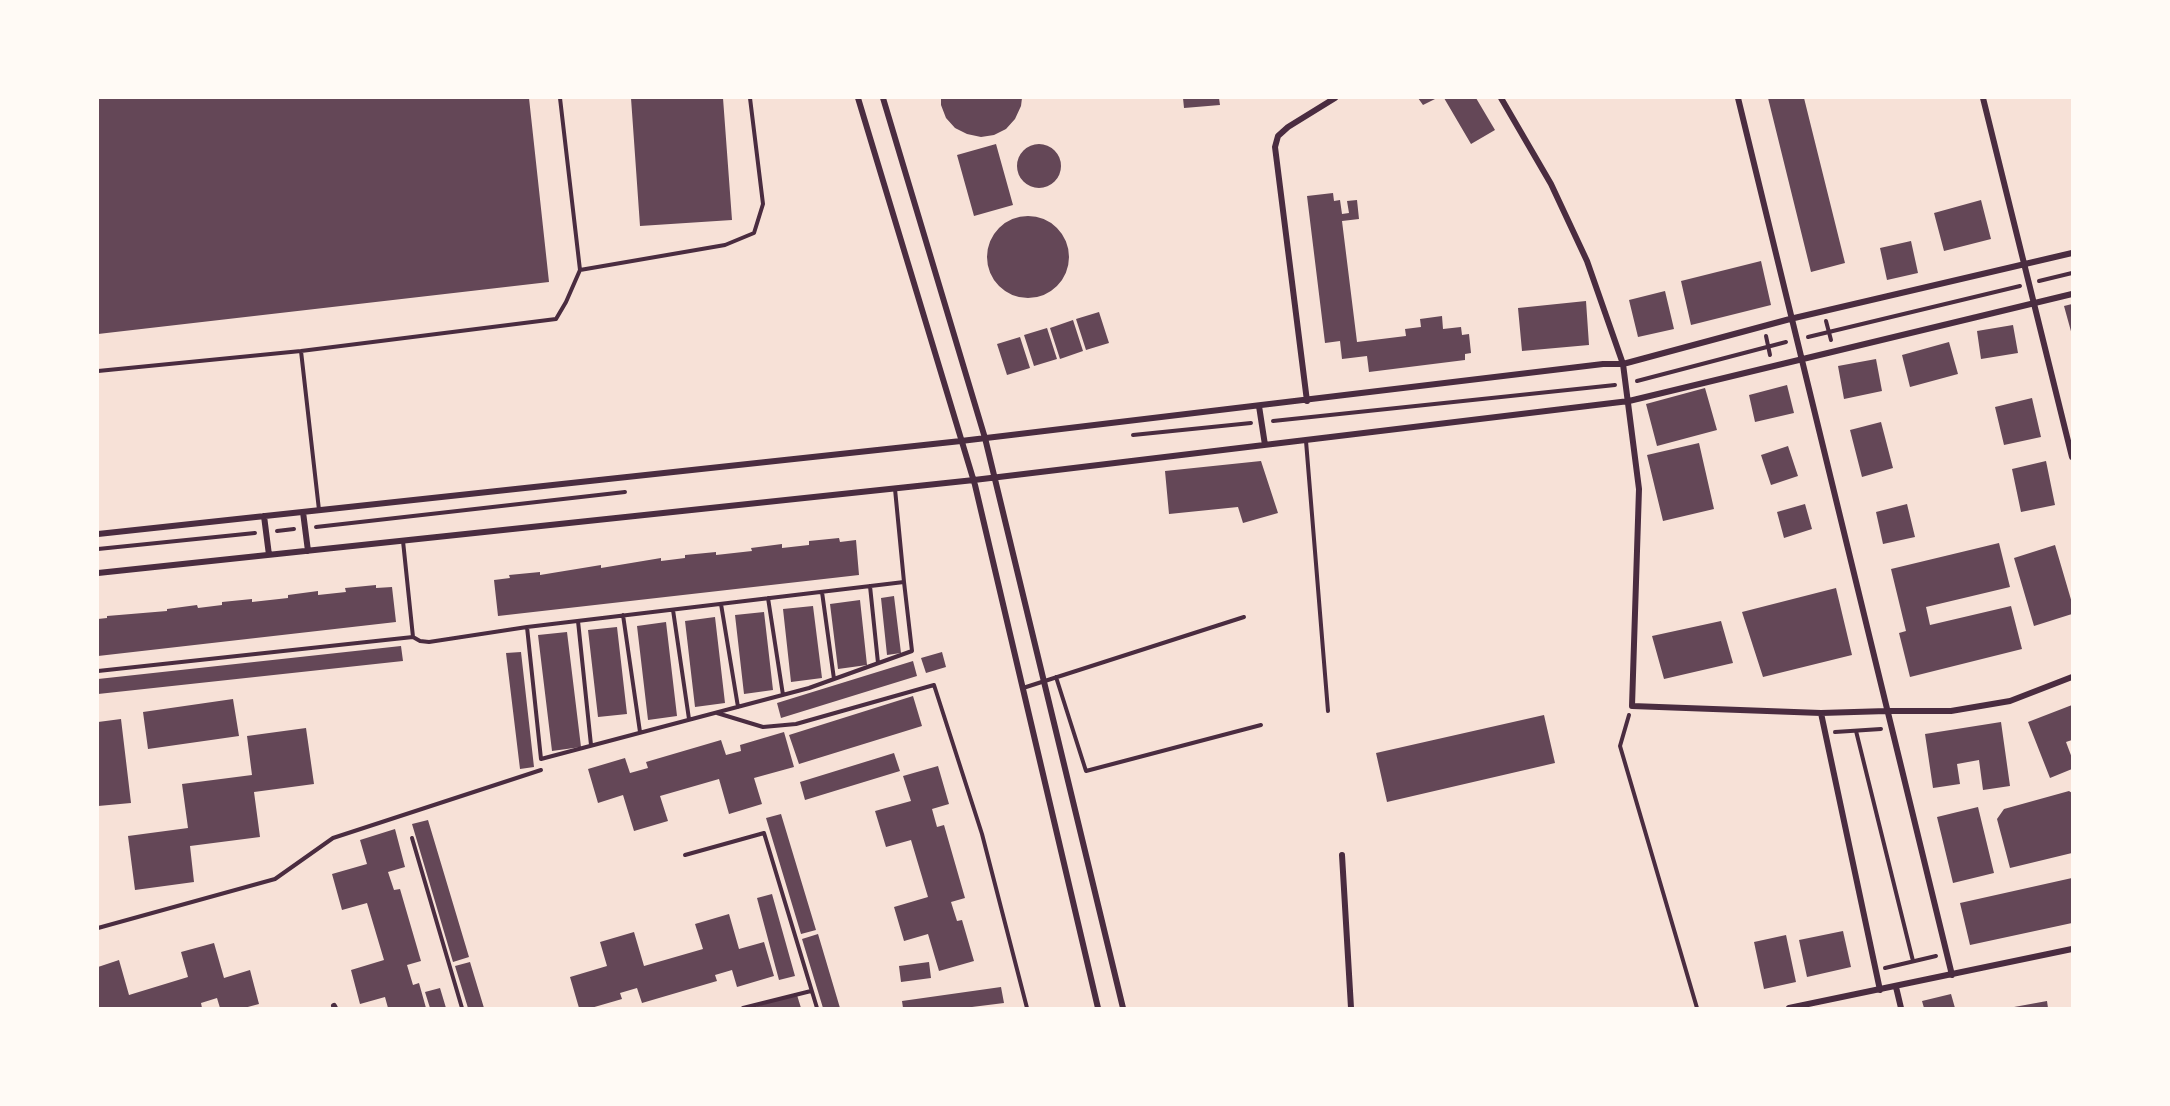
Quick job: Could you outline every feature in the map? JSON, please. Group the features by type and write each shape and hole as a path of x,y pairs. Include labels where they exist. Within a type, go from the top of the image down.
{"street":[{"path":"858,98 974,480 1098,1008"},
{"path":"883,98 985,438 1123,1008"},
{"path":"1307,401 1275,147 1278,136 1288,127 1335,98"},
{"path":"1501,98 1551,184 1587,261 1623,364 1639,489 1632,706 1821,713 1950,711 2010,701 2073,677"},
{"path":"1738,98 1790,319 1803,361 1952,975"},
{"path":"1983,98 2073,457"},
{"path":"98,534 961,441 1603,364 1623,364 1790,319 2073,253"},
{"path":"98,573 974,480 1629,402 2073,294"},
{"path":"1259,406 1265,445"},
{"path":"303,512 308,551"},
{"path":"264,516 269,555"},
{"path":"1821,713 1880,990"},
{"path":"1342,855 1351,1008"},
{"path":"1789,1008 2073,949"},
{"path":"1896,987 1901,1008"}],"lane":[{"path":"98,371 302,351 556,319 580,270 560,98"},
{"path":"580,270 725,245 754,233 763,204 750,98"},
{"path":"302,351 319,510"},
{"path":"1306,440 1328,711"},
{"path":"527,627 541,759 783,695 912,651 895,488"},
{"path":"403,541 413,637"},
{"path":"98,671 413,637 429,642 527,627 904,582"},
{"path":"870,586 878,663"},
{"path":"822,592 834,679"},
{"path":"768,598 783,695"},
{"path":"721,604 738,707"},
{"path":"673,610 689,719"},
{"path":"623,615 640,732"},
{"path":"1023,688 1244,617"},
{"path":"578,621 591,746"},
{"path":"1056,677 1086,771 1261,725"},
{"path":"715,713 763,727 796,724 934,686 982,834 1027,1008"},
{"path":"685,855 764,833 817,1008"},
{"path":"412,838 462,1008"},
{"path":"743,1008 812,991"}],"path":[{"path":"1765,326 1773,368"},
{"path":"98,549 626,492"},
{"path":"1632,706 1620,746 1697,1008"},
{"path":"1825,732 1891,729"},
{"path":"1856,731 1913,961"},
{"path":"98,928 274,879 333,838 548,768"},
{"path":"1875,970 1946,953"}],"building":[{"path":"98,98 529,98 549,282 98,334"},
{"path":"631,98 723,98 732,220 640,226"},
{"path":"941,98 1022,98 1015,119 1006,129 994,135 981,137 955,128 946,118"},
{"path":"1183,98 1219,98 1220,105 1184,108"},
{"path":"1418,98 1437,98 1423,105"},
{"path":"1444,98 1476,98 1495,130 1471,144"},
{"path":"1768,98 1804,98 1845,263 1811,272"},
{"path":"996,144 1013,205 974,216 957,155"},
{"path":"1039,144 1055,150 1061,166 1055,182 1039,188 1023,182 1017,166 1023,150"},
{"path":"1333,193 1334,201 1340,200 1342,214 1349,213 1347,201 1357,200 1359,219 1342,221 1357,342 1406,336 1405,329 1421,327 1420,319 1442,316 1443,329 1461,327 1462,335 1469,334 1471,353 1465,354 1465,360 1369,372 1367,356 1342,359 1340,341 1325,343 1307,196"},
{"path":"1981,200 1991,239 1944,251 1934,213"},
{"path":"1028,216 1044,219 1057,228 1066,241 1069,257 1066,273 1057,286 1044,295 1028,298 1012,295 999,286 990,273 987,257 990,241 999,228 1012,219"},
{"path":"1911,241 1918,273 1887,280 1880,248"},
{"path":"1761,261 1771,305 1691,325 1681,281"},
{"path":"1665,291 1674,329 1638,337 1629,300"},
{"path":"1586,301 1589,345 1522,351 1518,308"},
{"path":"2072,304 2072,335 2064,306"},
{"path":"1099,312 1109,343 1086,350 1076,319"},
{"path":"1073,320 1083,351 1060,359 1050,328"},
{"path":"2013,325 2018,353 1981,359 1977,331"},
{"path":"1047,328 1057,359 1034,366 1024,335"},
{"path":"1020,337 1030,368 1007,375 997,344"},
{"path":"1949,342 1958,374 1910,387 1902,355"},
{"path":"1876,359 1882,391 1844,399 1838,366"},
{"path":"1787,385 1794,413 1755,422 1749,395"},
{"path":"1705,388 1717,430 1657,446 1646,404"},
{"path":"2032,398 2041,437 2004,445 1995,407"},
{"path":"1881,422 1893,468 1862,477 1850,430"},
{"path":"1699,443 1714,509 1663,521 1647,455"},
{"path":"1788,446 1798,476 1771,485 1761,455"},
{"path":"1261,461 1278,513 1243,523 1238,507 1169,514 1165,471"},
{"path":"2046,461 2055,505 2021,512 2012,469"},
{"path":"1805,504 1812,529 1784,538 1777,512"},
{"path":"1907,504 1915,537 1883,544 1876,512"},
{"path":"839,538 840,542 856,540 859,575 498,616 494,580 510,578 509,575 540,572 540,575 601,565 601,568 661,558 661,561 685,558 685,555 716,552 716,555 752,551 751,548 782,544 782,548 809,545 809,541"},
{"path":"1999,543 2010,587 1926,607 1930,625 2011,606 2022,649 1910,677 1899,633 1906,631 1891,569"},
{"path":"2055,545 2072,603 2072,614 2034,626 2014,558"},
{"path":"376,585 376,588 392,587 396,622 98,656 98,619 107,618 107,616 167,611 167,609 197,605 198,608 222,605 222,602 252,599 252,602 288,598 288,595 318,591 318,595 346,592 345,588"},
{"path":"1836,588 1852,655 1763,677 1742,612"},
{"path":"894,596 901,653 887,655 881,598"},
{"path":"860,600 867,665 838,669 830,604"},
{"path":"813,606 822,678 791,682 783,609"},
{"path":"764,612 773,690 744,694 735,615"},
{"path":"715,617 725,703 695,707 685,621"},
{"path":"1721,621 1733,663 1664,679 1652,636"},
{"path":"666,622 677,716 648,720 637,626"},
{"path":"617,627 627,714 598,717 588,630"},
{"path":"567,632 581,747 552,751 538,635"},
{"path":"401,646 403,661 98,694 98,679"},
{"path":"521,652 534,767 520,769 506,653"},
{"path":"942,652 946,667 926,673 921,658"},
{"path":"913,661 917,676 781,718 777,703"},
{"path":"913,696 922,726 799,764 789,735"},
{"path":"233,699 239,736 148,749 143,712"},
{"path":"2072,705 2072,740 2066,742 2072,758 2072,769 2050,778 2028,722"},
{"path":"1544,715 1555,763 1387,802 1376,753"},
{"path":"121,719 131,803 98,806 98,722"},
{"path":"2001,722 2010,786 1983,790 1979,760 1957,764 1960,784 1933,788 1925,734"},
{"path":"306,728 314,784 254,792 260,837 190,846 194,882 135,890 128,836 188,828 182,784 252,775 247,736"},
{"path":"784,732 794,767 754,778 762,804 729,814 719,779 660,796 668,821 634,831 623,795 598,803 588,769 625,758 630,773 648,768 646,762 721,740 726,755 741,751 740,745"},
{"path":"894,753 900,771 805,800 800,782"},
{"path":"938,766 949,804 932,809 937,827 944,825 965,898 951,902 957,921 962,920 974,961 939,971 928,934 904,941 894,907 928,897 911,840 886,847 875,811 911,801 903,776"},
{"path":"2069,791 2072,793 2072,853 2010,868 1997,819 2004,809"},
{"path":"1978,807 1994,873 1953,883 1937,817"},
{"path":"781,814 816,930 801,934 766,818"},
{"path":"428,820 469,957 453,962 412,824"},
{"path":"395,829 405,867 388,872 394,890 400,889 421,961 407,965 413,985 419,983 426,1008 388,1008 385,997 360,1004 351,970 384,960 367,903 342,910 332,874 367,864 360,840"},
{"path":"2072,878 2072,923 1970,945 1960,903"},
{"path":"772,894 795,976 779,980 757,898"},
{"path":"729,914 739,949 764,942 774,976 737,987 732,970 715,975 717,981 642,1003 637,988 620,993 622,999 591,1008 579,1008 570,977 607,966 600,942 634,932 644,966 703,949 695,924"},
{"path":"1843,931 1851,967 1807,977 1799,940"},
{"path":"818,934 840,1008 823,1008 802,939"},
{"path":"1786,935 1796,982 1764,989 1754,942"},
{"path":"214,943 224,978 250,970 259,1004 244,1008 220,1008 217,998 201,1003 202,1008 98,1008 98,967 119,960 129,995 188,977 181,952"},
{"path":"470,962 484,1008 468,1008 455,966"},
{"path":"929,962 931,978 901,982 899,966"},
{"path":"1001,987 1004,1003 964,1008 903,1008 902,1001"},
{"path":"440,988 446,1008 430,1008 425,992"},
{"path":"1951,994 1955,1008 1924,1008 1922,1001"},
{"path":"797,995 801,1008 750,1008"},
{"path":"2047,1001 2048,1008 2014,1008 2014,1007"}]}
